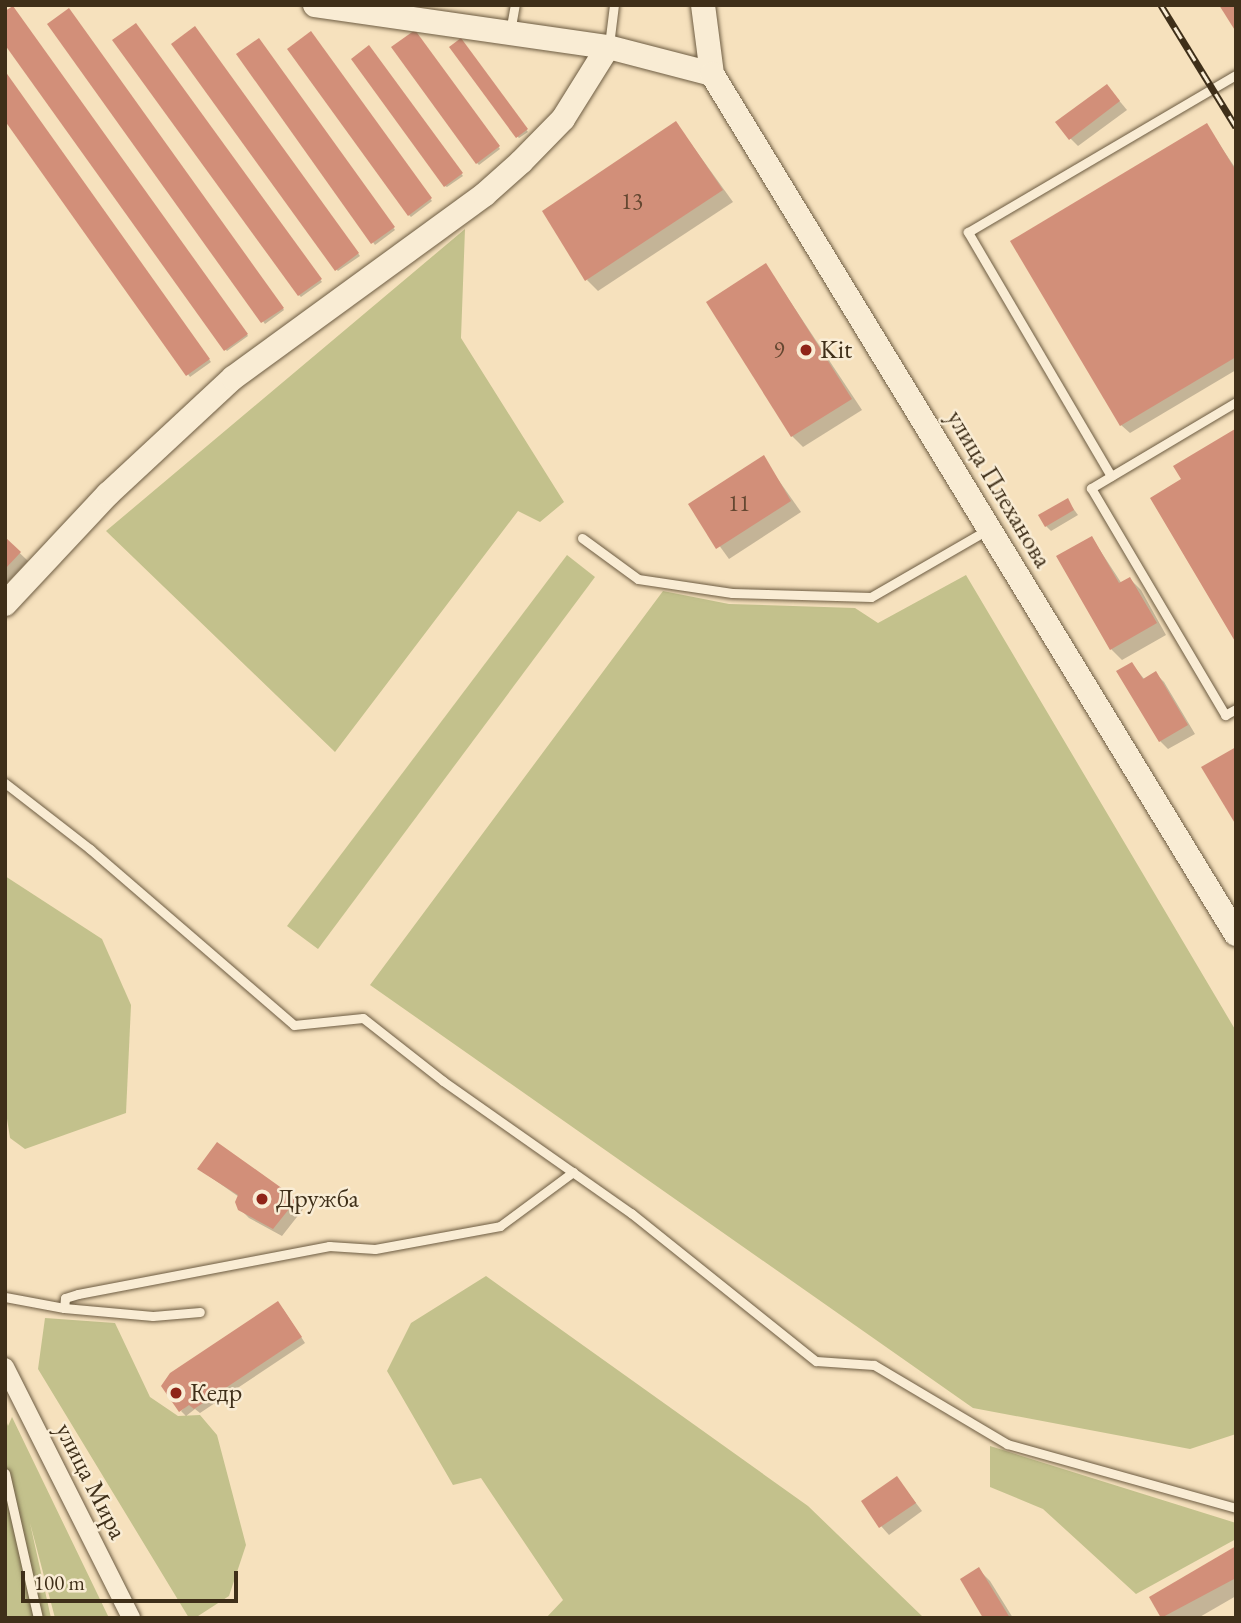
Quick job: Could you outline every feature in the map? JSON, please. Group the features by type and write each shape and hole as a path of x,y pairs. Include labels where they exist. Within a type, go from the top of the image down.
{"street":[{"path":"315,5 608,47 712,74"},
{"name":"улица Плеханова","path":"703,5 712,74 1236,934"},
{"path":"5,604 108,494 233,378 484,195 521,162 563,119 608,47"},
{"name":"улица Мира","path":"5,1367 131,1618"}],"lane":[{"path":"510,34 514,5"},
{"path":"608,47 614,5"},
{"path":"1111,476 968,232 1236,75"},
{"path":"1236,402 1091,488 1225,715 1236,709"},
{"path":"582,538 638,579 732,593 872,597 989,529"},
{"path":"5,783 90,849 294,1025 363,1018 631,1213 816,1361 874,1365 1007,1444 1236,1507"},
{"path":"64,1308 65,1298 78,1294 329,1246 375,1249 499,1227 573,1172"},
{"path":"5,1297 64,1308 153,1316 200,1312"},
{"path":"5,1473 38,1618"}],"shaded area":[{"path":"465,229 461,338 564,502 540,522 518,511 335,752 106,531"},
{"path":"567,555 595,577 318,949 287,926"},
{"path":"966,575 1236,1031 1236,1434 1190,1449 973,1408 370,985 663,591 729,604 855,608 878,623"},
{"path":"5,876 102,939 131,1005 126,1113 25,1149 10,1138 5,1106"},
{"path":"486,1276 808,1506 924,1618 546,1618 563,1600 481,1478 453,1485 387,1371 411,1323"},
{"path":"45,1318 115,1323 150,1397 178,1416 200,1415 217,1435 246,1545 229,1596 195,1618 189,1618 38,1369"},
{"path":"5,1417 8,1426 12,1417 109,1618 55,1618 30,1523 51,1618 5,1618"},
{"path":"990,1446 1236,1523 1236,1539 1136,1594 1043,1509 990,1487"}],"building":[{"path":"1219,5 1236,5 1236,32"},
{"path":"13,6 248,334 224,351 5,45 5,11"},
{"path":"69,8 284,308 261,323 47,24"},
{"path":"136,23 322,279 298,296 112,40"},
{"path":"195,26 359,253 335,271 171,44"},
{"path":"415,30 500,146 476,164 391,47"},
{"path":"311,31 432,198 408,216 287,49"},
{"path":"259,38 395,227 371,244 236,54"},
{"path":"461,38 528,129 516,138 449,47"},
{"path":"369,45 463,173 444,187 351,59"},
{"path":"5,71 210,359 186,376 5,121"},
{"path":"1107,84 1120,101 1069,140 1055,122"},
{"path":"676,121 723,190 585,281 542,211"},
{"path":"1207,123 1236,171 1236,357 1120,426 1010,241"},
{"path":"766,263 852,399 791,437 706,302"},
{"path":"1235,429 1236,643 1150,498 1181,479 1173,466"},
{"path":"764,455 791,501 716,549 688,504"},
{"path":"1068,498 1074,510 1045,527 1038,515"},
{"path":"1092,536 1119,583 1130,577 1157,623 1110,650 1056,556"},
{"path":"5,537 21,552 5,569"},
{"path":"1132,662 1143,679 1156,671 1188,725 1159,742 1116,671"},
{"path":"1236,747 1236,825 1201,767"},
{"path":"217,1142 297,1199 273,1229 238,1210 235,1202 238,1195 197,1169"},
{"path":"278,1301 302,1337 194,1409 189,1405 179,1412 161,1386 170,1373"},
{"path":"897,1476 916,1503 879,1528 861,1501"},
{"path":"1236,1546 1236,1578 1161,1618 1149,1597"},
{"path":"979,1567 1010,1618 983,1618 960,1579"}],"railway":[{"path":"1161,5 1236,127"}],"place":[{"name":"Kit","path":"806,350"},
{"name":"Дружба","path":"262,1199"},
{"name":"Кедр","path":"176,1393"}]}
